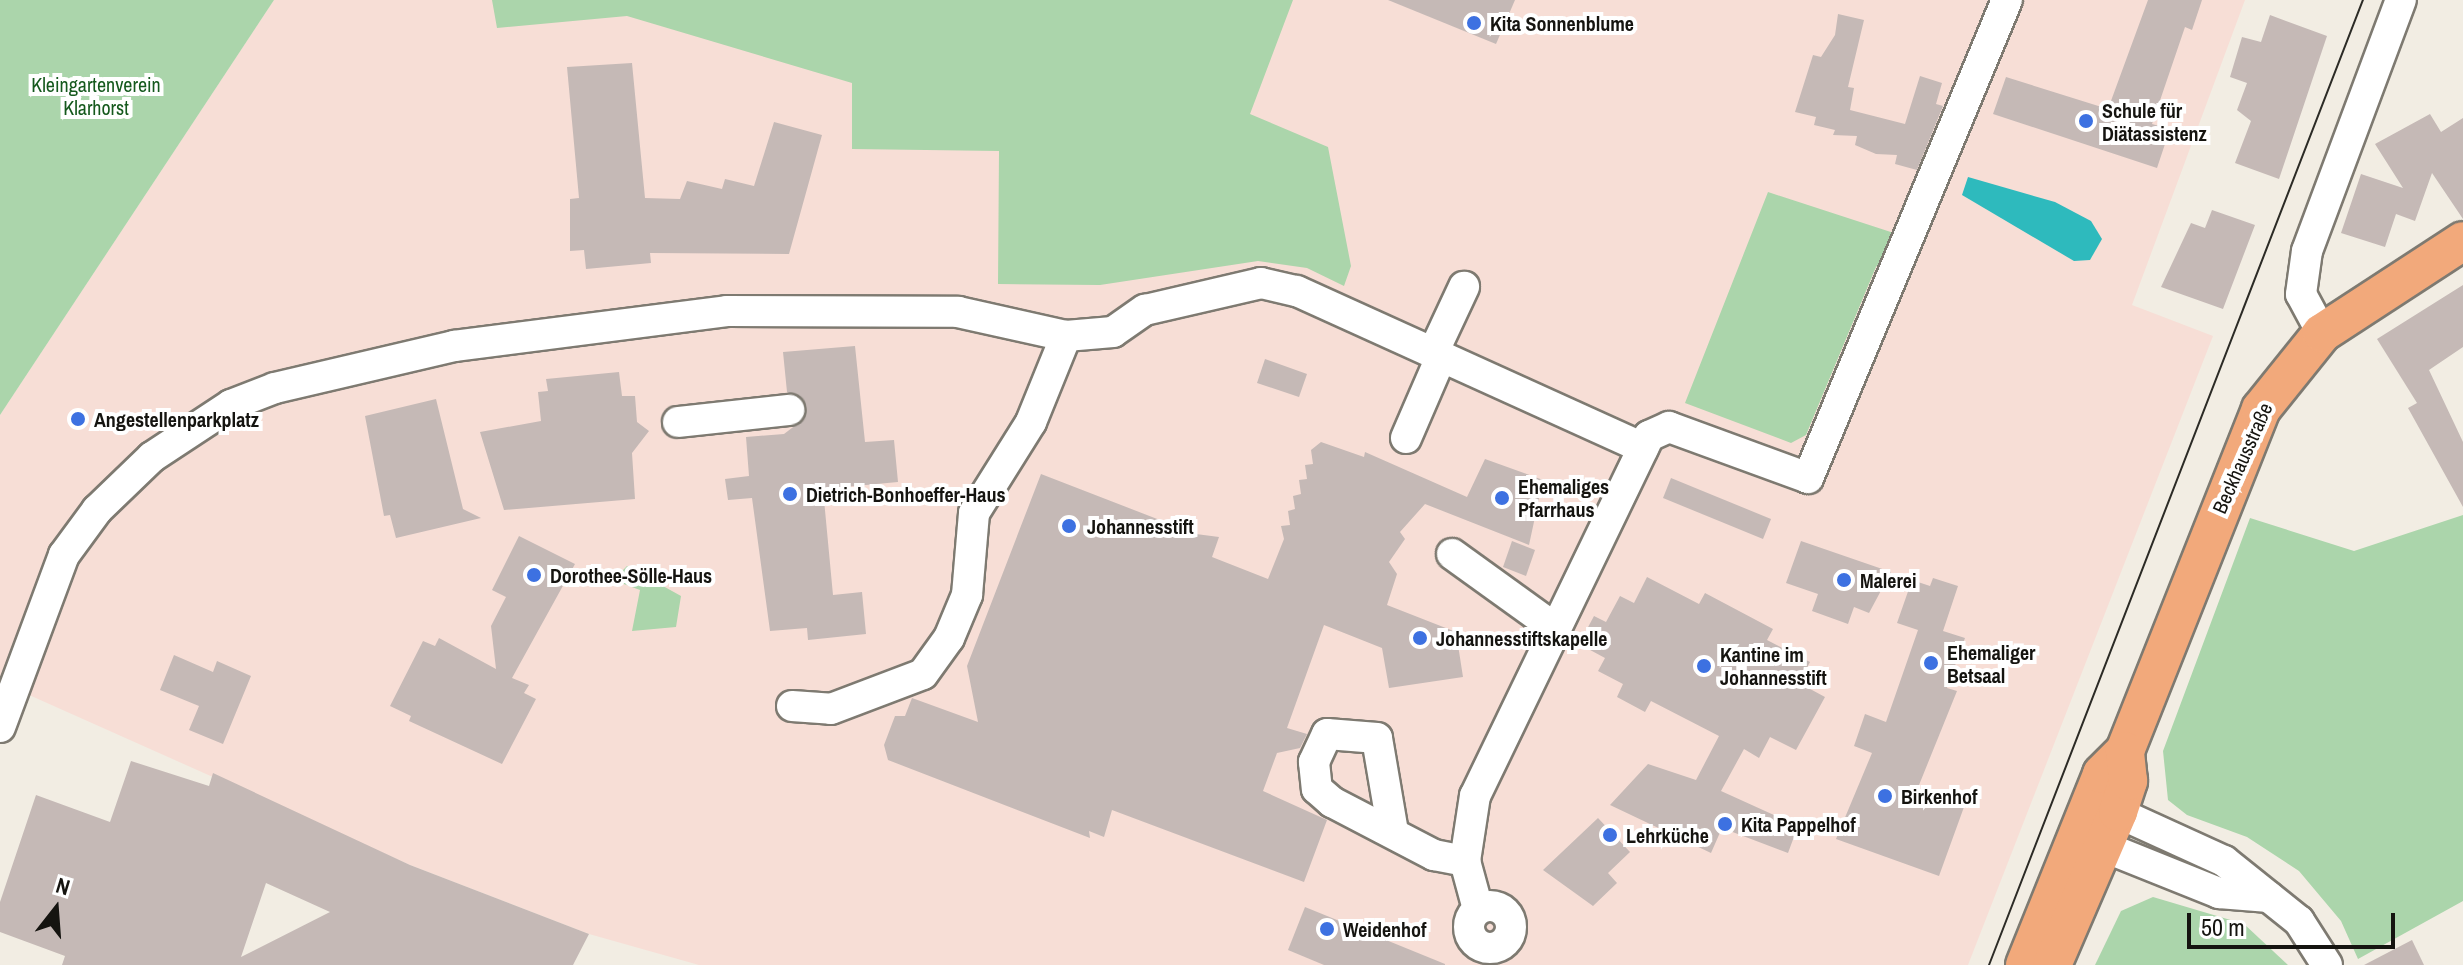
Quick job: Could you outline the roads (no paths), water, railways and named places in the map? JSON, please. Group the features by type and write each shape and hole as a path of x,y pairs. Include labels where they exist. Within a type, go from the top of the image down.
{"main road":[{"name":"Beckhausstraße","path":"2025,965 2097,824 2128,781 2125,751 2245,442 2276,385 2322,333 2463,241"},
{"name":"Beckhausstraße","path":"2052,965 2097,824"}],"street":[{"path":"1486,956 1505,941 1510,922 1498,907 1478,909 1465,861 1475,796 1649,436 1669,427 1808,478 2007,0"},
{"path":"2322,333 2301,294 2307,251 2401,0"},
{"path":"0,727 45,596 97,510 152,457 231,405 275,388 454,346 727,311 958,312 1066,336 1113,332 1145,310 1261,283 1297,291 1643,448"},
{"path":"1406,438 1464,287"},
{"path":"792,706 831,709 923,674 949,638 967,595 974,513 1031,422 1066,336"},
{"path":"678,422 789,410"},
{"path":"1452,554 1556,629"},
{"path":"2097,824 2219,893 2269,897 2299,921 2327,965"},
{"path":"1393,832 1446,860 1465,861"}],"water":[{"path":"1968,177 2055,202 2091,221 2102,239 2090,260 2074,261 1962,195"}],"tram line":[{"path":"1989,965 2363,0"}],"place":[{"name":"Kita Sonnenblume","path":"1474,23"},
{"name":"Schule für Diätassistenz","path":"2086,121"},
{"name":"Angestellenparkplatz","path":"78,419"},
{"name":"Dietrich-Bonhoeffer-Haus","path":"790,494"},
{"name":"Ehemaliges Pfarrhaus","path":"1502,498"},
{"name":"Johannesstift","path":"1069,526"},
{"name":"Dorothee-Sölle-Haus","path":"534,575"},
{"name":"Malerei","path":"1844,580"},
{"name":"Johannesstiftskapelle","path":"1420,638"},
{"name":"Ehemaliger Betsaal","path":"1931,663"},
{"name":"Kantine im Johannesstift","path":"1704,666"},
{"name":"Birkenhof","path":"1885,796"},
{"name":"Kita Pappelhof","path":"1725,824"},
{"name":"Lehrküche","path":"1610,835"},
{"name":"Weidenhof","path":"1327,929"}],"park label":[{"name":"Kleingartenverein Klarhorst","path":"96,96"}]}
